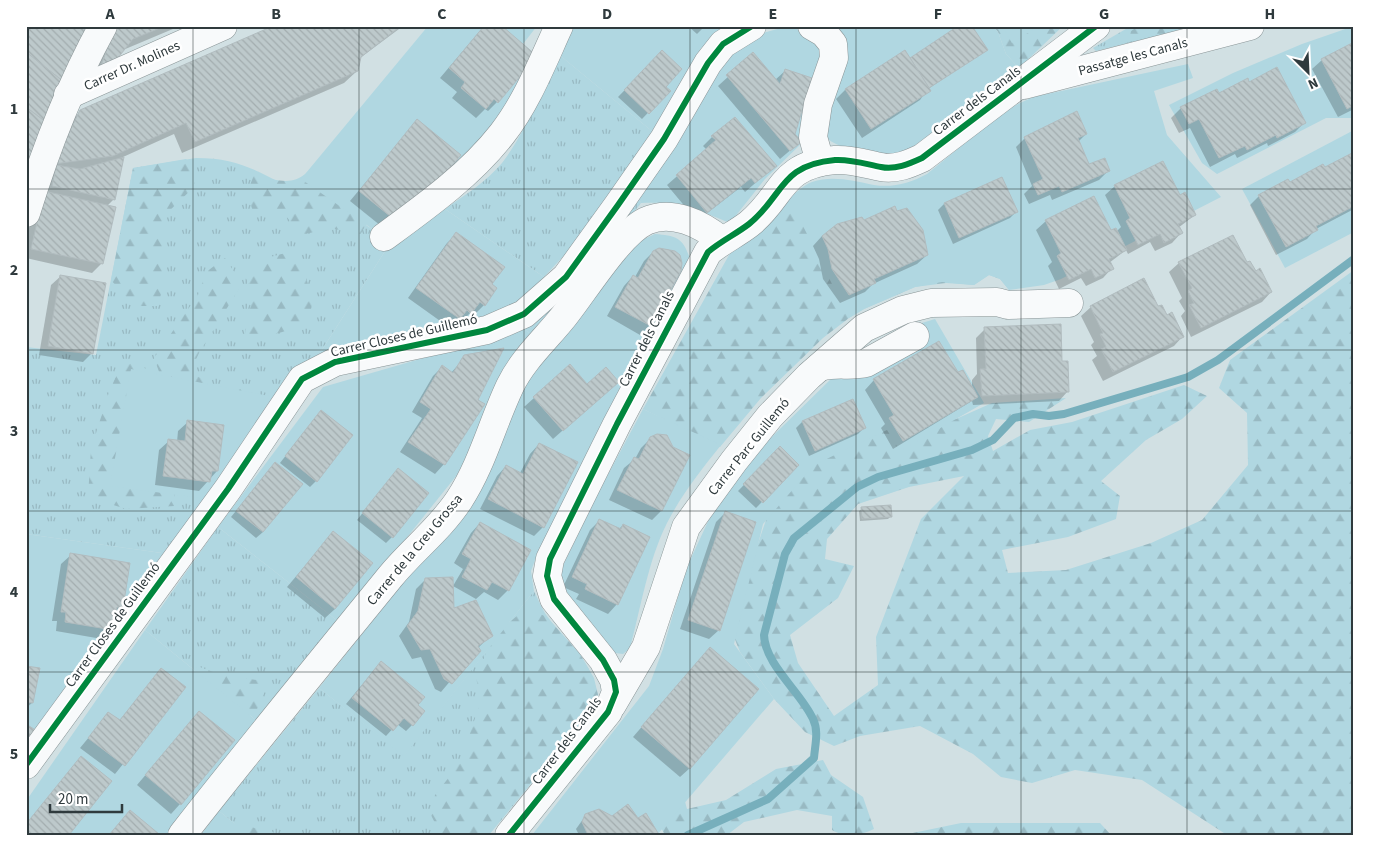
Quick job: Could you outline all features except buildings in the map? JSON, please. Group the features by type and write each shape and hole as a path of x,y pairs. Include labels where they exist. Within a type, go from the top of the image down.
{"street":[{"path":"26,213 42,163 68,95 103,26"},
{"name":"Carrer Dr. Molines","path":"68,95 223,26"},
{"path":"384,237 426,207 483,157 503,134 524,100 560,26"},
{"name":"Carrer Closes de Guillemó","path":"26,765 228,489 302,379 335,362 487,330 524,314 566,276 664,139 708,63 723,44 752,26"},
{"path":"812,26 824,33 833,44 834,58 818,104 813,136 820,162"},
{"name":"Carrer dels Canals","path":"509,835 608,712 616,692 614,680 603,660 554,599 546,576 550,559 699,265 708,252 721,240 748,224 761,212 789,177 820,162 845,160 882,168 909,164 922,158 1096,26"},
{"name":"Passatge les Canals","path":"1015,88 1250,26"},
{"name":"Carrer de la Creu Grossa","path":"182,835 393,573 440,524 459,500 474,474 510,386 528,357 553,330 615,248 631,231 647,220 662,218 680,218 699,224 721,240"},
{"name":"Carrer Parc Guillemó","path":"608,712 646,647 686,527 734,460 770,416 820,366 864,328 903,310 932,303 997,302 1008,305 1069,303"},
{"path":"820,366 832,363 866,364 915,336"}],"green space":[{"path":"428,26 537,26 523,44 537,56 511,105 470,157 378,233 301,179"},
{"path":"572,26 730,26 701,48 653,132 557,53"},
{"path":"788,26 808,36 822,53 799,132 805,140 765,179 730,223 687,207 666,203 641,203 638,197 711,74 749,37"},
{"path":"828,26 993,26 998,32 1006,54 1019,68 914,146 890,158 864,153 835,144 823,134"},
{"path":"993,26 1063,26 1019,68 1006,54 998,32"},
{"path":"1002,26 1039,26 1012,43"},
{"path":"1131,26 1196,26 1096,51 1093,48"},
{"path":"1139,26 1205,26 1157,41 1129,40 1131,31"},
{"path":"1354,26 1354,118 1326,118 1217,174 1202,163 1169,105 1233,73 1302,44"},
{"path":"557,53 653,132 571,248 544,277 445,209 482,182 502,163 519,137 540,95"},
{"path":"1188,64 1193,78 1154,91 1167,135 1221,197 1061,279 1044,285 1009,290 1000,279 989,275 974,285 942,282 915,287 864,309 849,318 789,198 800,189 812,182 828,179 843,179 881,186 908,182 927,174 1014,106 1033,97"},
{"path":"1354,130 1354,232 1285,268 1242,189"},
{"path":"331,152 368,221 360,235 331,228 301,235 283,212 254,214 247,194 254,174 280,181 296,179 311,170"},
{"path":"196,158 231,162 261,173 283,184 299,180 378,233 387,248 318,356 207,499 169,554 26,534 26,347 96,355 133,168"},
{"path":"186,159 197,169 194,187 164,216 167,270 158,306 134,306 111,280 133,168"},
{"path":"638,197 641,203 609,245 532,335 524,329 565,288"},
{"path":"789,198 1006,221 1009,290 1000,279 989,275 974,285 946,283 915,287 864,309 823,338 761,398 720,447 643,409 729,255 737,247 749,241"},
{"path":"445,209 544,277 518,301 489,319 318,356 387,248"},
{"path":"655,234 678,239 685,246 690,259 674,295 538,552 531,571 534,591 404,756 319,688 477,490 535,364 640,241"},
{"path":"298,251 313,301 307,325 268,336 244,339 253,294 245,276 256,265 268,258"},
{"path":"225,258 242,284 199,353 190,372 215,386 258,391 270,410 165,388 154,358 198,295 206,272"},
{"path":"1354,270 1354,835 1227,835 1142,780 1075,770 1032,783 1001,777 973,754 920,726 860,736 834,746 805,732 774,699 740,652 730,627 770,508 853,399 956,419 992,403 1066,398 1029,422 996,419 988,436 993,451 1030,430 1072,422 1184,385 1207,396 1182,419 1146,440 1101,481 1120,496 1116,519 1068,537 1002,550 1008,573 1066,570 1151,543 1202,520 1248,465 1247,413 1219,388 1230,360","holes":["964,476 921,519 876,637 878,685 834,716 798,663 790,635 838,598 854,566 825,559 827,539 858,504 909,487"]},
{"path":"935,319 984,403 900,451 887,430 814,465 763,524 734,644 774,699 657,835 532,835 649,686 663,649 686,569 711,515 738,470 833,377 912,326"},
{"path":"524,329 532,335 457,475 339,622 218,527 323,387"},
{"path":"139,360 164,395 175,489 174,506 126,509 88,497 91,449 108,395 122,362"},
{"path":"131,369 279,398 207,499 110,486"},
{"path":"643,409 721,445 685,492 667,523 650,568 630,648 623,654 615,653 569,601 561,586 560,572 596,497"},
{"path":"218,527 339,622 258,722 145,630"},
{"path":"26,534 169,554 26,747"},
{"path":"534,591 547,616 577,651 589,669 598,695 580,724 489,835 249,835 219,811 319,688 404,755"},
{"path":"524,610 546,616 580,654 594,678 598,695 582,720 488,835 435,835 437,827 431,815 435,795 457,767 481,699 476,678 493,636"},
{"path":"145,630 258,722 166,835 26,835 26,801"},
{"path":"197,666 216,673 268,682 259,707 238,727 191,684"},
{"path":"823,760 831,775 863,797 874,829 858,835 837,833 832,830 832,816 797,810 744,822 727,835 665,835 648,804 678,775 687,809 726,800 776,769"},
{"path":"219,811 249,835 201,835"},
{"path":"234,823 280,834 280,835 241,835"},
{"path":"961,823 1100,823 1111,835 903,835"}],"waterway":[{"path":"688,835 768,799 814,758 816,733 813,719 770,657 764,635 785,554 794,538 857,487 878,477 972,450 993,440 1014,418 1033,414 1049,416 1064,414 1188,377 1218,360 1354,259"}],"cycle path":[{"path":"26,765 228,489 302,379 335,362 487,330 524,314 566,277 664,139 708,63 723,44 752,26"},
{"path":"509,835 608,712 616,692 614,680 603,660 554,599 547,576 550,559 617,424 708,252 749,224 769,203 784,183 803,168 835,160 891,168 922,158 1096,26"}]}
